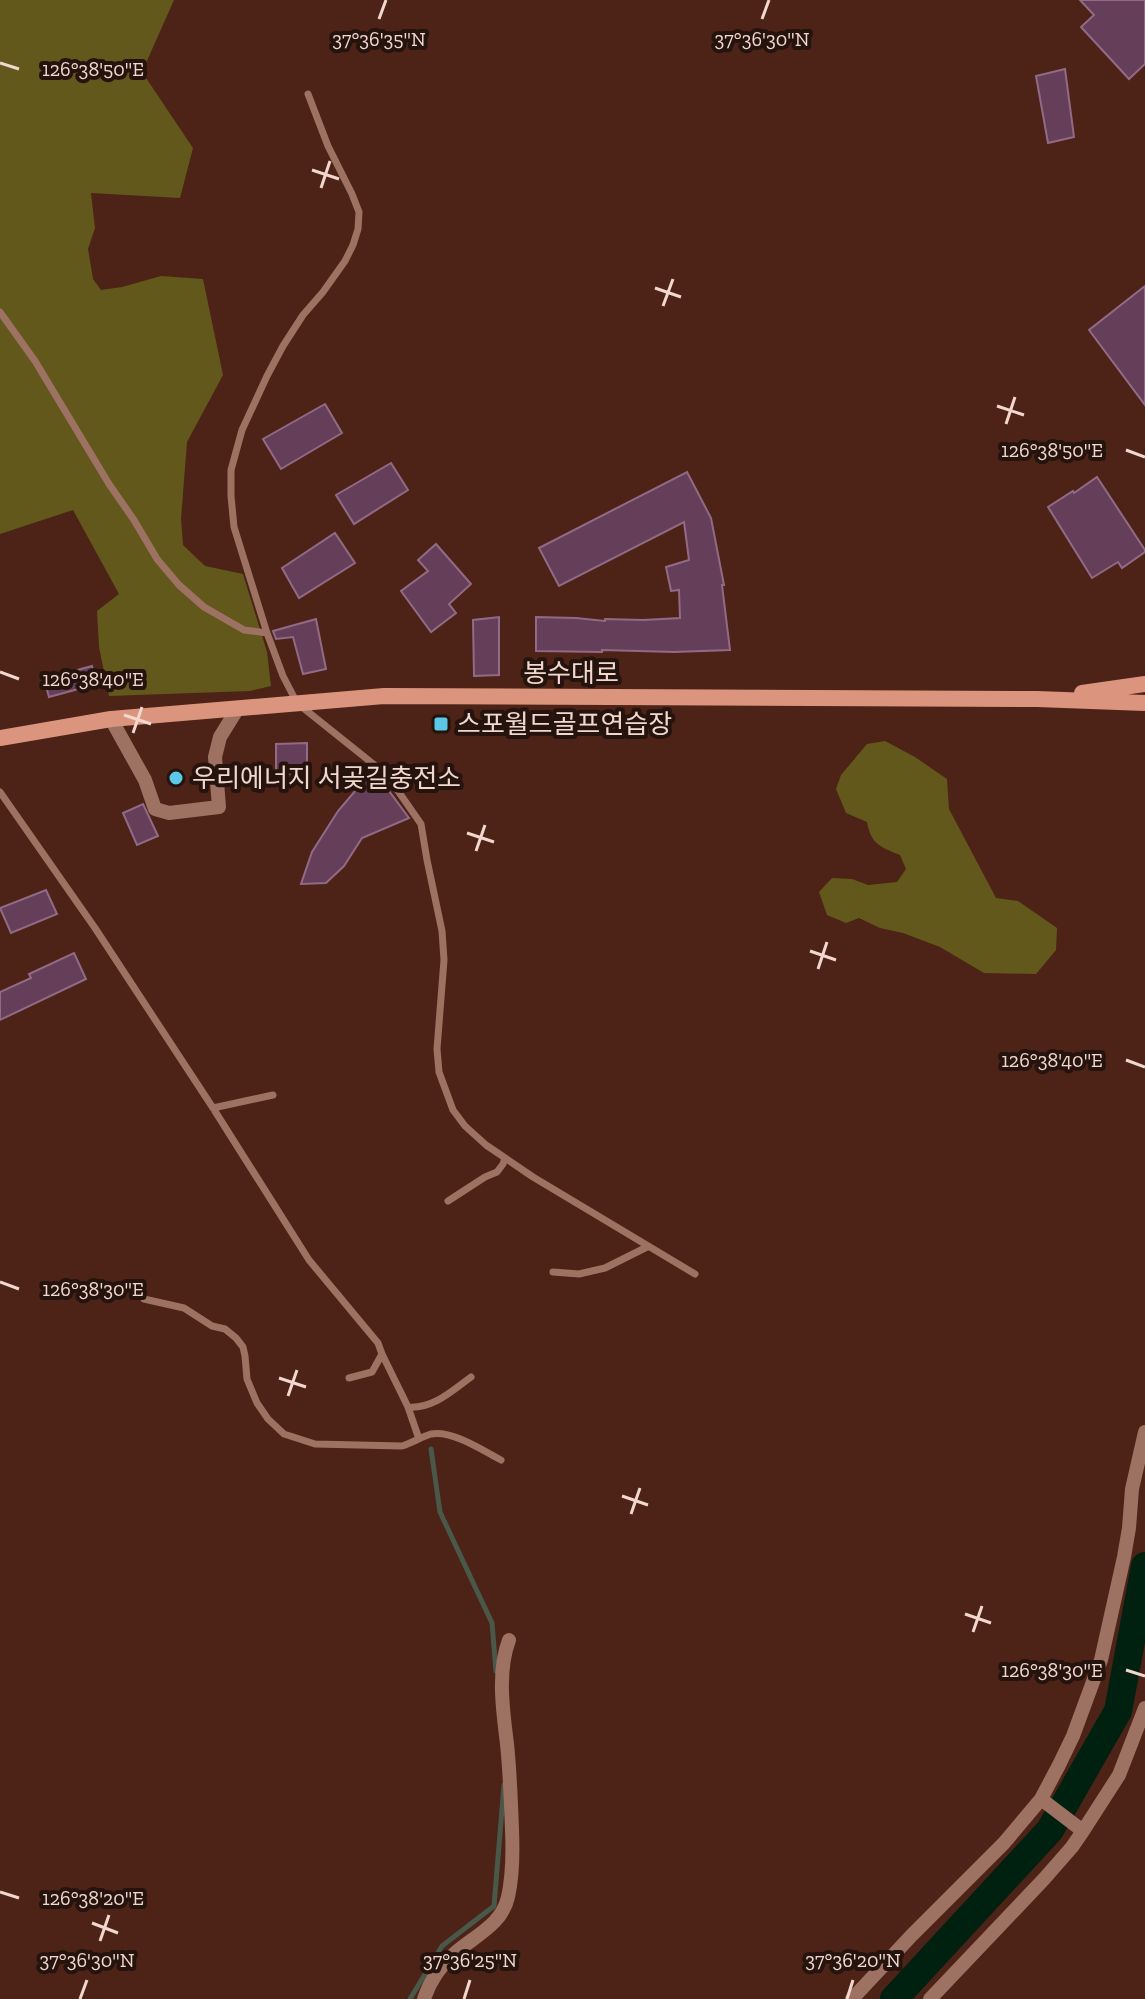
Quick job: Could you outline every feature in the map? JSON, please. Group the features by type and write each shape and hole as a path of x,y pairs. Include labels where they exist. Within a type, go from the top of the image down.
{"main road":[{"path":"1037,699 1145,684"},
{"name":"봉수대로","path":"0,738 111,719 384,696 1037,699 1145,703"}],"street":[{"path":"111,719 145,780 155,809 169,813 219,807 215,757 220,737 238,708"},
{"path":"852,1999 1004,1843 1042,1799 1073,1736 1101,1660 1124,1557 1132,1489 1145,1432"},
{"path":"424,1999 441,1967 494,1923 506,1907 513,1864 511,1790 502,1693 509,1640"},
{"path":"930,1999 1072,1847 1119,1775 1145,1708"},
{"path":"1042,1799 1082,1830"}],"lane":[{"path":"308,94 359,212 358,229 345,261 303,315 267,376 242,430 231,470 234,527 267,633 297,703 387,775 421,824 442,931 444,960 437,1049 439,1072 453,1110 465,1126 505,1158 695,1274"},
{"path":"0,312 35,361 157,559 179,585 204,607 244,630 267,633"},
{"path":"0,792 95,928 309,1260 378,1343 408,1407 419,1439"},
{"path":"213,1108 273,1095"},
{"path":"448,1201 497,1172 505,1158"},
{"path":"553,1272 579,1274 605,1268 647,1247"},
{"path":"144,1299 184,1308 236,1338 243,1347 247,1379 257,1403 284,1434 315,1444 402,1446 435,1433 448,1433 501,1460"},
{"path":"349,1378 372,1372 382,1354"},
{"path":"408,1407 421,1407 439,1400 471,1377"}],"shaded area":[{"path":"0,0 174,0 142,72 193,148 180,198 91,193 95,228 88,249 93,279 101,290 161,276 203,279 223,375 187,442 181,519 183,545 205,566 243,574 267,652 271,686 250,691 109,696 99,647 97,611 119,594 73,510 0,534"},
{"path":"885,741 947,779 949,809 996,898 1018,901 1057,928 1056,950 1036,974 984,973 940,947 903,933 880,928 859,918 846,923 827,915 819,892 832,878 852,879 868,885 897,882 906,869 900,855 874,840 867,822 846,813 836,789 841,775 867,744"}],"building":[{"path":"1080,0 1145,0 1145,64 1129,79 1081,27 1094,15"},
{"path":"1065,69 1074,137 1048,143 1036,76"},
{"path":"1145,286 1145,405 1089,330"},
{"path":"325,404 342,433 281,469 263,439"},
{"path":"391,463 408,490 354,524 336,495"},
{"path":"687,472 711,518 724,585 730,650 536,651 536,617 605,621 680,618 679,590 671,591 666,567 689,560 684,522 559,586 539,548"},
{"path":"1097,477 1145,552 1122,568 1118,562 1092,578 1048,507"},
{"path":"335,533 355,563 299,598 282,568"},
{"path":"436,544 471,584 449,604 456,613 431,632 401,591 428,571 418,560"},
{"path":"499,617 499,675 474,676 473,620"},
{"path":"316,619 326,669 303,674 293,637 276,639 273,631"},
{"path":"92,666 97,684 49,697 44,679"},
{"path":"307,743 307,773 276,774 276,744"},
{"path":"378,776 409,818 362,838 344,866 326,883 301,884 312,852 338,811 367,777"},
{"path":"143,804 158,836 137,845 123,813"},
{"path":"46,890 57,914 11,933 0,908"},
{"path":"74,953 86,979 0,1020 0,992 31,978 29,974"}],"waterway":[{"path":"431,1449 440,1512 492,1623 496,1671"},
{"path":"894,1999 1050,1830 1118,1711 1145,1566"},
{"path":"410,1999 442,1946 494,1906 504,1785"}],"place":[{"name":"스포월드골프연습장","path":"441,724"},
{"name":"우리에너지 서곶길충전소","path":"176,778"}]}
